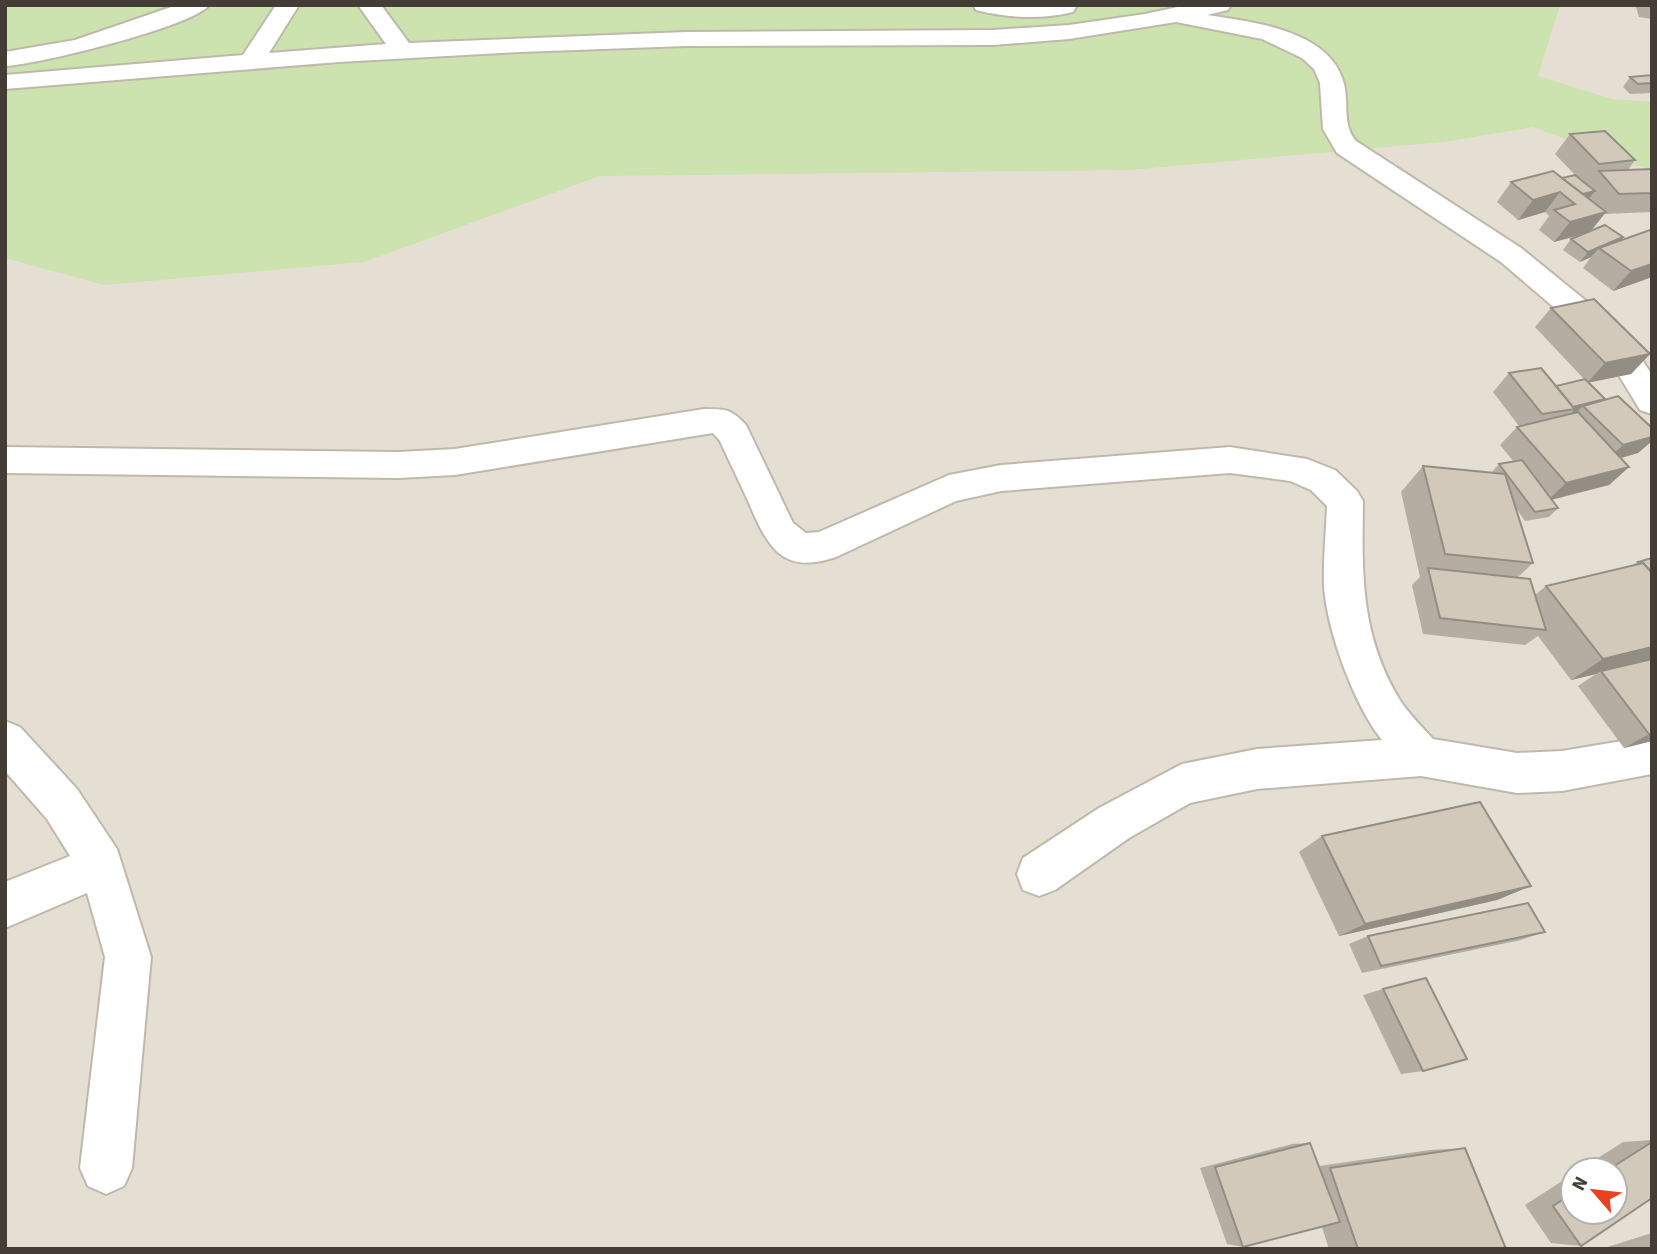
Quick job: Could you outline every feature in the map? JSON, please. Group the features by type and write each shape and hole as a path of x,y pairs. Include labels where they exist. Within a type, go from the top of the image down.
{"street":[{"path":"5,60 47,55 91,44 198,5"},
{"path":"251,62 288,5"},
{"path":"369,5 403,51"},
{"path":"984,5 1020,11 1076,5"},
{"path":"5,82 403,51 612,41 1014,37 1084,30 1172,16 1220,5"},
{"path":"1172,16 1252,29 1277,36 1301,47 1321,62 1331,80 1341,142 1363,160 1511,255 1601,330 1620,351 1652,402"},
{"path":"5,460 399,465 455,462 704,421 722,421 734,434 780,533 799,548 823,547 948,489 1001,478 1230,460 1295,468 1323,480 1345,500 1343,586 1350,626 1363,664 1387,715 1421,757"},
{"path":"5,740 62,804 101,864 128,957 106,1168"},
{"path":"1039,874 1114,823 1182,784 1257,769 1421,757 1517,773 1562,771 1652,755"},
{"path":"5,905 101,864"}],"shaded area":[{"path":"5,5 1652,5 1652,1249 5,1249"}],"green space":[{"path":"5,5 1560,5 1538,76 1612,99 1652,102 1652,171 1533,127 1443,142 1130,170 600,176 364,262 104,285 5,258"}],"building":[{"path":"1652,75 1652,83 1638,84 1630,77"},
{"path":"1605,131 1635,160 1599,164 1570,134"},
{"path":"1652,169 1652,193 1619,194 1599,171"},
{"path":"1553,171 1606,212 1570,222 1554,210 1575,204 1560,192 1533,200 1511,182"},
{"path":"1575,175 1595,191 1583,194 1562,178"},
{"path":"1605,225 1623,237 1588,252 1571,239"},
{"path":"1650,230 1652,264 1631,271 1599,248"},
{"path":"1594,299 1650,354 1605,363 1551,308"},
{"path":"1541,368 1575,409 1542,414 1509,373"},
{"path":"1585,379 1605,399 1573,407 1556,386"},
{"path":"1618,396 1652,428 1652,437 1623,445 1583,406"},
{"path":"1578,412 1629,467 1566,483 1517,427"},
{"path":"1522,460 1558,508 1535,512 1499,464"},
{"path":"1423,466 1505,474 1533,563 1445,554"},
{"path":"1652,558 1652,573 1643,563 1638,562"},
{"path":"1643,563 1652,573 1652,647 1603,659 1546,586"},
{"path":"1428,568 1530,579 1546,630 1440,618"},
{"path":"1652,659 1652,734 1649,734 1601,671"},
{"path":"1480,802 1531,886 1365,924 1322,836"},
{"path":"1528,903 1545,932 1381,966 1368,936"},
{"path":"1426,978 1467,1059 1423,1071 1383,989"},
{"path":"1652,1142 1652,1198 1629,1214 1629,1157"},
{"path":"1310,1143 1340,1222 1243,1247 1215,1167"},
{"path":"1465,1148 1506,1249 1358,1249 1330,1168"},
{"path":"1559,1202 1559,1215 1553,1206"},
{"path":"1567,1226 1611,1226 1581,1246"}]}
